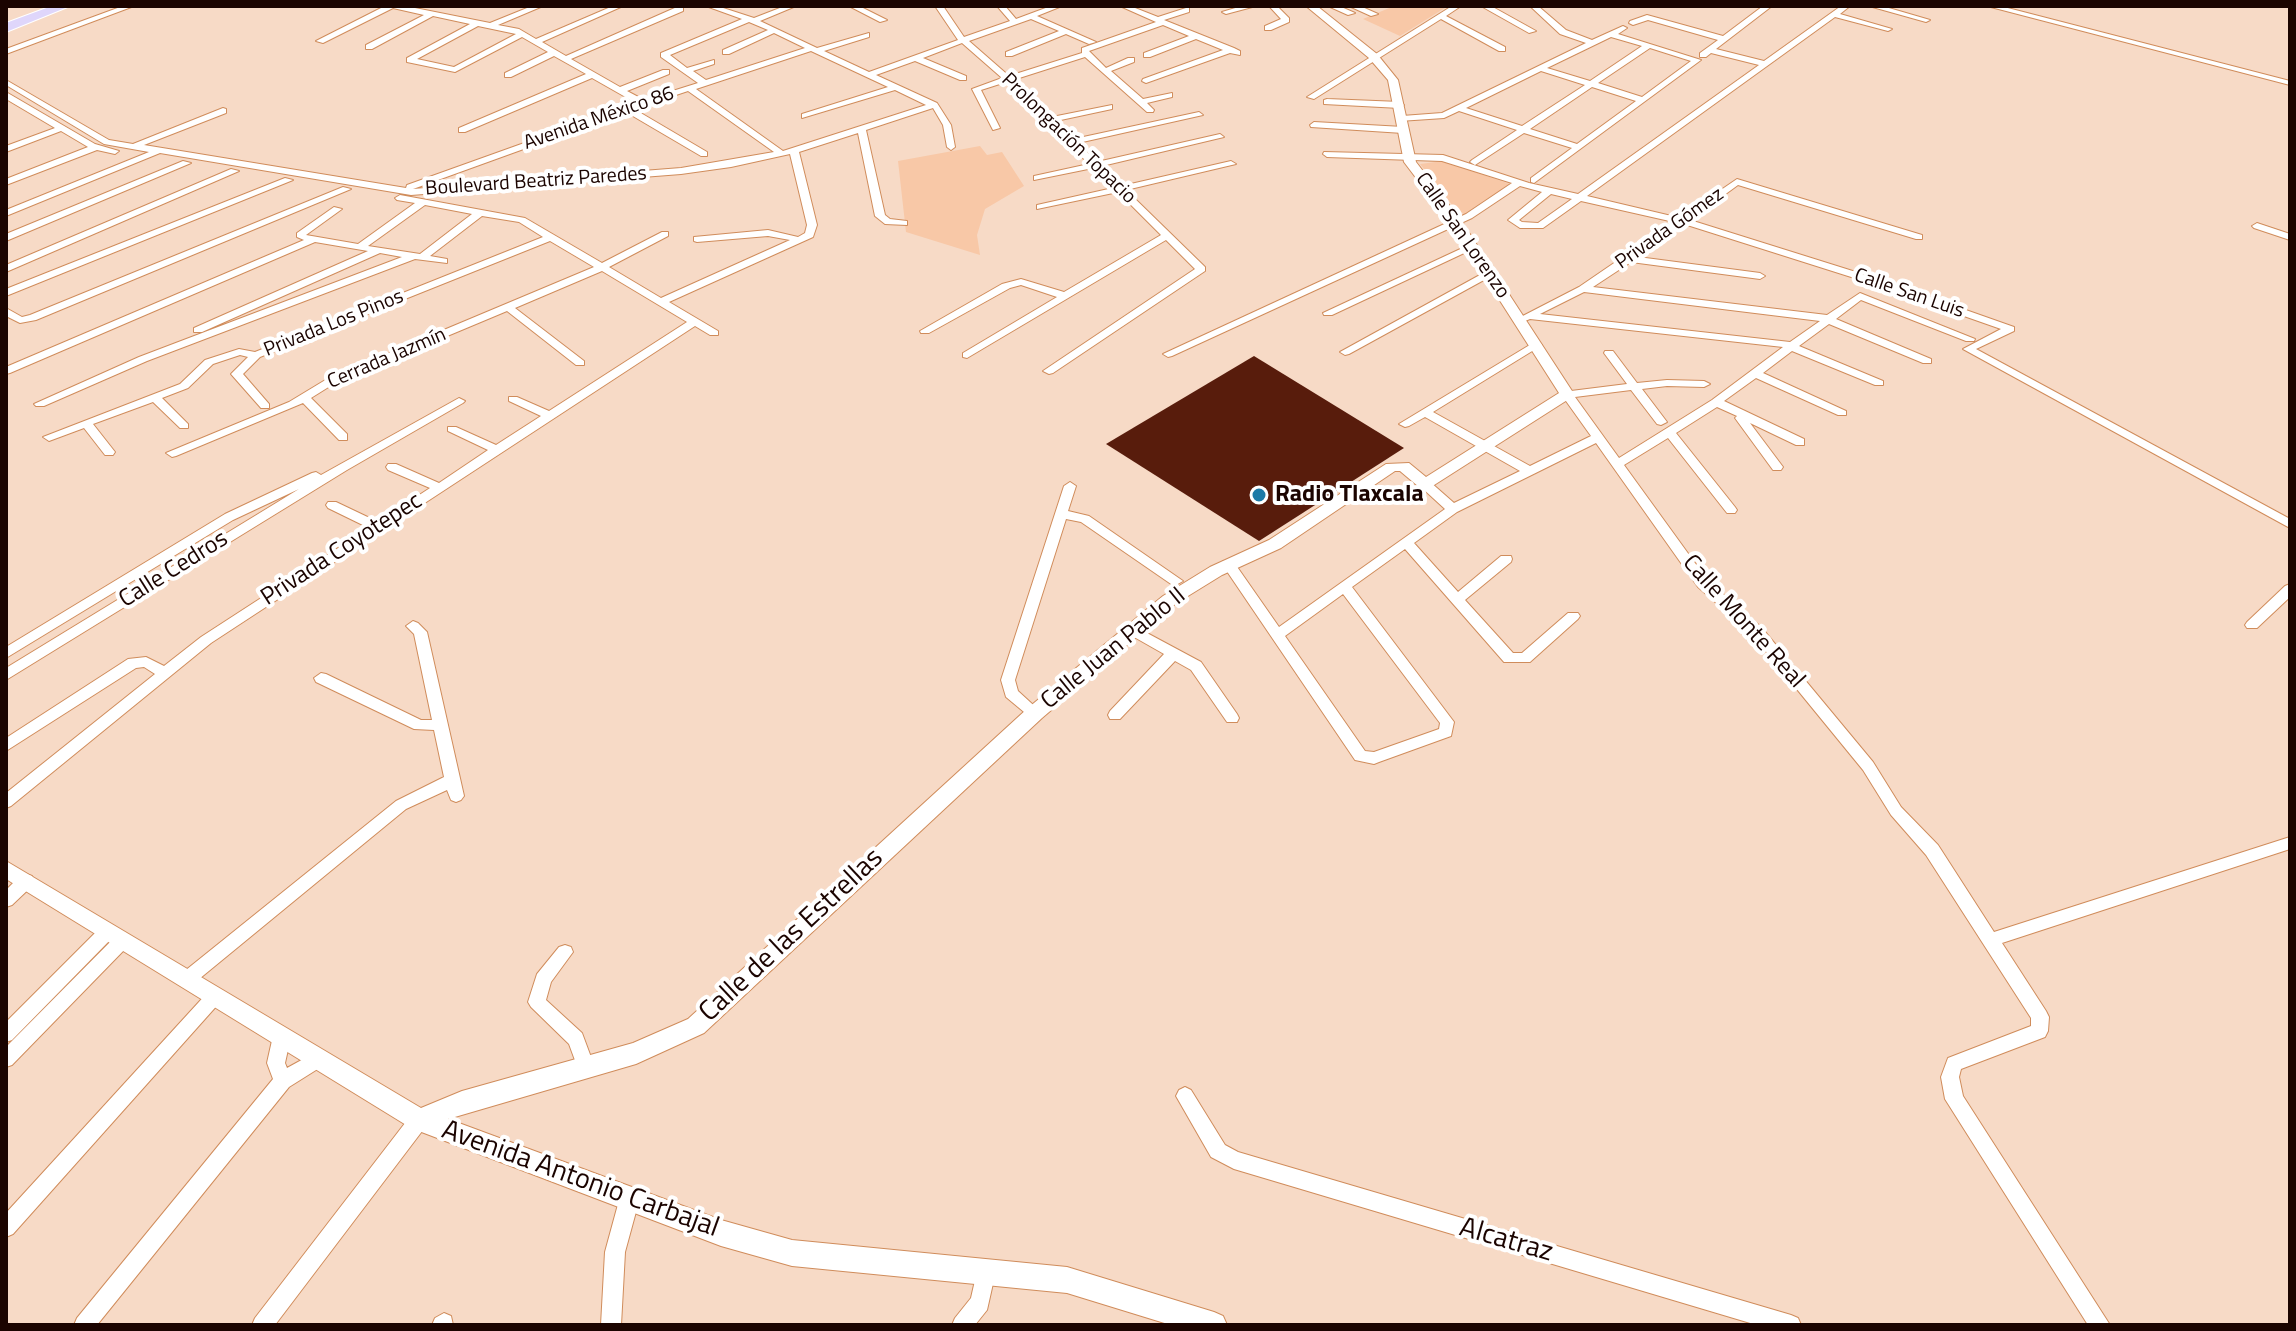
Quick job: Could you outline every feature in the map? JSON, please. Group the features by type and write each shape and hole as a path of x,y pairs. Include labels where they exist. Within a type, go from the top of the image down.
{"main road":[{"path":"6,13 22,6"},
{"path":"6,26 35,6"},
{"path":"6,26 64,6"}],"street":[{"path":"6,52 130,6"},
{"path":"320,41 397,6 493,25 522,34 642,103"},
{"path":"493,25 539,6"},
{"path":"538,41 619,6"},
{"path":"710,6 717,6 775,30 934,105 947,125 951,147"},
{"path":"704,83 664,55 792,6"},
{"path":"853,6 883,20"},
{"name":"Prolongación Topacio","path":"939,6 964,41 1008,79 1201,270 1049,371"},
{"path":"1001,6 1015,22"},
{"path":"868,75 1058,6"},
{"path":"1226,12 1252,6"},
{"path":"1268,28 1286,20 1273,6"},
{"name":"Calle San Lorenzo","path":"1311,6 1373,56 1395,84 1409,158 1489,273 1525,318 1537,345 1567,394"},
{"path":"1332,6 1374,14"},
{"path":"1311,97 1457,6"},
{"path":"1485,6 1532,31"},
{"path":"1534,6 1563,32 1594,43"},
{"path":"1534,180 1768,6"},
{"path":"1549,191 1513,220 1520,225 1540,226 1846,6"},
{"path":"1873,6 1926,20"},
{"path":"1991,6 2290,83"},
{"path":"2030,6 2069,16"},
{"path":"1128,7 1234,52 1146,81"},
{"path":"568,58 680,9"},
{"path":"1086,54 1084,51 1186,10"},
{"path":"369,47 433,13"},
{"path":"1832,14 1888,29"},
{"path":"1031,16 1092,42"},
{"path":"1440,16 1502,49"},
{"path":"1633,23 1647,17 1725,39"},
{"path":"479,22 410,60 455,70 522,34"},
{"path":"1314,125 1403,125 1438,117 1461,109 1623,28"},
{"path":"726,52 775,30"},
{"path":"1009,54 1066,31"},
{"path":"1611,34 1649,45 1763,63"},
{"name":"Avenida México 86","path":"397,193 626,108 866,35"},
{"path":"1147,55 1196,36"},
{"path":"1475,162 1649,45"},
{"path":"508,75 555,52"},
{"path":"1086,54 1150,110"},
{"path":"996,128 975,90 1086,54"},
{"path":"916,58 963,78"},
{"path":"1105,71 1131,60"},
{"path":"686,71 711,62"},
{"path":"1543,69 1640,99"},
{"path":"621,90 666,72"},
{"path":"462,130 594,74"},
{"name":"Boulevard Beatriz Paredes","path":"6,82 107,142 397,193 423,202 522,220 714,333"},
{"path":"805,116 896,87"},
{"path":"689,88 782,154"},
{"name":"Boulevard Beatriz Paredes","path":"6,95 96,147 346,189 397,193 681,171 794,151 934,105"},
{"path":"1141,102 1169,95"},
{"path":"1327,102 1400,105"},
{"path":"626,108 704,154"},
{"path":"1461,109 1577,147"},
{"path":"132,147 223,111"},
{"path":"1050,120 1073,115"},
{"path":"1072,142 1199,115"},
{"path":"1495,121 1504,141"},
{"path":"6,149 62,128"},
{"path":"861,129 880,216 888,222 904,223"},
{"path":"1037,178 1220,137"},
{"path":"6,182 96,147"},
{"path":"6,213 158,151"},
{"path":"662,301 810,235 812,225 794,151"},
{"name":"Calle San Luis","path":"1327,154 1443,158 1549,191 1685,222 1871,280 2010,329 1968,349 2290,524"},
{"path":"6,238 186,163"},
{"path":"1040,207 1231,164"},
{"path":"6,269 234,171"},
{"path":"6,293 288,180"},
{"name":"Privada Gómez","path":"1525,318 1583,289 1685,222 1737,182 1919,237"},
{"path":"1168,354 1490,206 1519,183"},
{"path":"6,311 24,320 346,189"},
{"path":"360,247 423,202"},
{"path":"337,209 300,234 443,261"},
{"path":"40,404 143,359 418,256 481,212"},
{"path":"2257,226 2290,237"},
{"path":"697,239 768,233 801,240"},
{"name":"Cerrada Jazmín","path":"172,453 304,397 331,381 603,267 665,234"},
{"path":"967,355 1167,235"},
{"name":"Privada Los Pinos","path":"49,437 188,384 209,362 239,352 256,355 551,237"},
{"path":"6,371 315,239"},
{"path":"1328,313 1472,247"},
{"path":"143,359 206,326 380,250"},
{"path":"1629,259 1760,276"},
{"path":"1345,352 1489,273"},
{"path":"925,331 1006,286 1021,282 1065,296"},
{"path":"1583,289 1829,319 1927,361"},
{"path":"1618,464 1716,402 1863,296 1970,339"},
{"path":"508,307 580,363"},
{"path":"1525,318 1792,346 1879,383"},
{"name":"Privada Coyotepec","path":"6,802 206,640 695,321"},
{"path":"1405,424 1537,345"},
{"path":"1609,353 1661,422"},
{"path":"256,355 237,374 265,406"},
{"path":"1754,373 1842,413"},
{"path":"1458,506 1425,484 1567,394 1633,386 1704,384"},
{"name":"Calle Monte Real","path":"1567,394 1703,584 1756,630 1868,766 1896,811 1932,850 2040,1017 2039,1031 1954,1064 1950,1077 1954,1099 2100,1325"},
{"path":"155,397 184,426"},
{"path":"304,397 343,437"},
{"path":"513,399 548,415"},
{"path":"6,653 261,500 343,467 459,401"},
{"path":"1716,402 1800,442"},
{"path":"1425,412 1529,471"},
{"path":"1739,414 1777,467"},
{"path":"86,423 109,452"},
{"path":"452,429 495,449"},
{"path":"1670,433 1731,510"},
{"path":"1277,635 1458,506 1597,438"},
{"name":"Calle Juan Pablo II","path":"1035,713 1169,600 1228,564 1275,544 1391,467 1400,465 1425,484"},
{"name":"Calle Cedros","path":"6,675 343,467"},
{"path":"392,467 438,487"},
{"path":"1035,713 1011,693 1008,680 1070,486"},
{"path":"332,505 377,527"},
{"path":"1061,514 1085,519 1176,581"},
{"path":"1406,542 1505,655 1515,660 1525,658 1573,616"},
{"path":"1457,600 1506,559"},
{"path":"1228,564 1356,752 1364,758 1374,758 1448,729 1447,722 1345,587"},
{"path":"115,586 132,597"},
{"path":"2252,625 2290,589"},
{"path":"187,979 401,805 454,788 420,632 413,626"},
{"path":"1132,630 1198,668 1232,718"},
{"path":"1115,715 1174,653"},
{"path":"6,745 133,663 146,662 165,673"},
{"path":"321,678 419,725 438,725"},
{"name":"Calle de las Estrellas","path":"419,1120 462,1102 651,1047 696,1026 1035,713"},
{"path":"1990,940 2290,843"},
{"name":"Avenida Antonio Carbajal","path":"6,869 419,1120 721,1233 792,1253 1067,1280 1214,1325"},
{"path":"6,900 26,881"},
{"path":"6,1034 116,935"},
{"path":"6,1059 116,935"},
{"path":"565,952 543,979 537,1002 576,1039 586,1068"},
{"path":"6,1227 215,996"},
{"path":"282,1036 276,1063 283,1081"},
{"path":"84,1325 283,1081 318,1059"},
{"name":"Alcatraz","path":"1185,1096 1223,1155 1791,1325"},
{"path":"262,1325 419,1120"},
{"path":"611,1325 616,1242 630,1197"},
{"path":"962,1325 980,1303 986,1270"}],"shaded area":[{"path":"1394,6 1448,6 1400,36 1363,19"},
{"path":"980,146 987,155 1002,152 1024,186 985,209 977,235 980,255 906,232 898,161"},
{"path":"1443,161 1510,184 1465,215 1453,206 1420,164"}],"building":[{"name":"Radio Tlaxcala","path":"1254,356 1404,448 1259,541 1106,444"}],"place":[{"name":"Radio Tlaxcala","path":"1259,495"}]}
